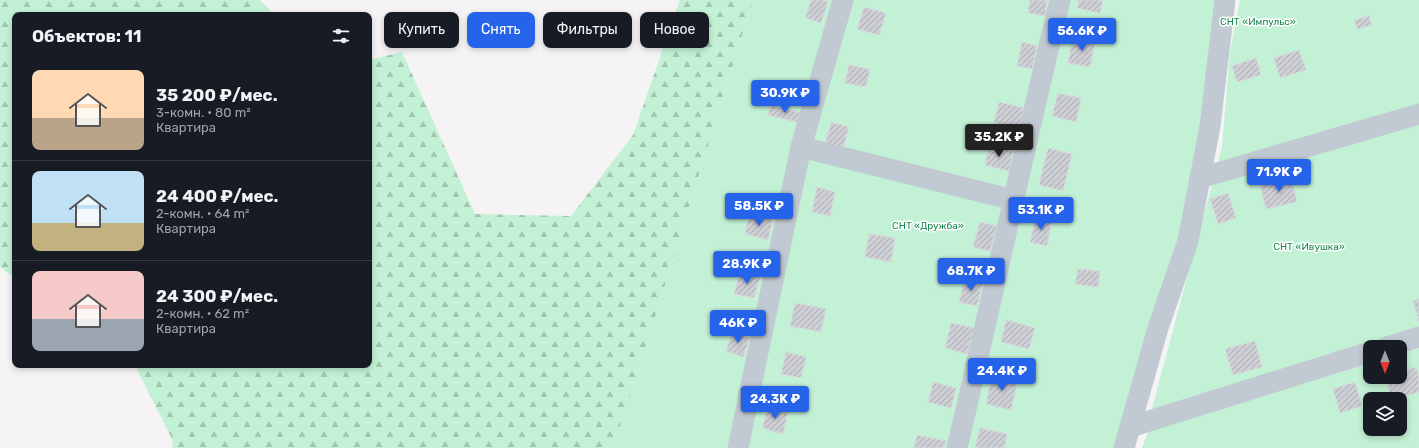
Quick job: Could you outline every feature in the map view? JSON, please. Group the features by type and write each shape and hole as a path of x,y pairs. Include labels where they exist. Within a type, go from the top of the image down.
{"lane":[{"path":"738,448 801,147 843,0"},
{"path":"957,448 1060,0"},
{"path":"1124,448 1158,328 1188,241 1210,126 1225,0"},
{"path":"1200,178 1419,114"},
{"path":"801,147 1014,200"},
{"path":"1407,341 1419,337"},
{"path":"1130,427 1363,354"}],"green space":[{"path":"0,0 260,0 272,12 12,12 12,276 0,267"},
{"path":"680,0 753,0 653,324 629,448 172,448 173,441 136,368 372,368 372,59 402,52 475,214 571,216 633,135 663,48 709,48 709,12 676,12"},
{"name":"СНТ «Дружба»","path":"753,0 1216,0 1201,126 1180,241 1116,448 613,448"},
{"name":"СНТ «Ивушка»","path":"1240,0 1419,0 1419,328 1381,340 1363,340 1363,346 1151,412 1222,147 1230,52"},
{"path":"1419,348 1419,448 1142,448 1148,432 1363,365 1363,384 1407,384 1407,352"}],"building":[{"path":"811,0 822,0 828,2 821,23 805,18"},
{"path":"1030,0 1047,0 1045,16 1028,13"},
{"path":"1079,0 1103,0 1100,13 1077,8"},
{"path":"864,7 886,13 879,35 857,29"},
{"path":"1369,16 1372,25 1357,29 1354,20"},
{"path":"1073,37 1095,41 1090,67 1068,63"},
{"path":"1022,42 1037,46 1032,69 1017,66"},
{"path":"1299,50 1306,70 1280,78 1274,58"},
{"path":"1256,58 1261,75 1237,82 1232,66"},
{"path":"849,65 870,69 866,87 845,83"},
{"path":"1058,93 1081,98 1076,122 1052,116"},
{"path":"999,102 1024,108 1019,129 994,123"},
{"path":"771,105 802,113 800,123 768,115"},
{"path":"831,122 849,127 843,149 825,144"},
{"path":"989,145 1013,150 1009,171 985,165"},
{"path":"1048,148 1072,154 1063,191 1039,185"},
{"path":"1291,177 1297,202 1266,209 1260,185"},
{"path":"817,187 835,192 830,216 812,212"},
{"path":"1228,193 1236,218 1218,224 1210,199"},
{"path":"749,214 773,219 768,240 745,234"},
{"path":"1036,216 1052,219 1047,246 1030,242"},
{"path":"980,222 997,226 990,251 973,247"},
{"path":"869,234 895,238 891,262 865,257"},
{"path":"1078,269 1100,271 1098,287 1075,284"},
{"path":"740,272 760,277 754,298 734,294"},
{"path":"965,278 983,282 977,306 959,302"},
{"path":"1419,299 1419,322 1413,301"},
{"path":"795,303 826,309 821,332 790,326"},
{"path":"1006,320 1035,328 1029,349 1001,342"},
{"path":"951,323 974,328 967,354 945,348"},
{"path":"732,332 750,338 743,357 726,351"},
{"path":"1255,341 1262,367 1233,375 1225,349"},
{"path":"786,352 806,357 801,378 781,374"},
{"path":"1416,367 1419,377 1419,392 1407,396 1407,392 1390,392 1387,384 1407,384 1407,369"},
{"path":"992,374 1018,380 1011,410 986,404"},
{"path":"933,382 956,388 951,408 928,402"},
{"path":"1355,382 1362,406 1340,413 1333,389"},
{"path":"768,407 788,412 783,434 762,428"},
{"path":"980,428 1007,434 1004,448 975,448"},
{"path":"917,435 946,441 944,448 914,448"}],"park label":[{"name":"СНТ «Импульс»","path":"1258,21"}]}
